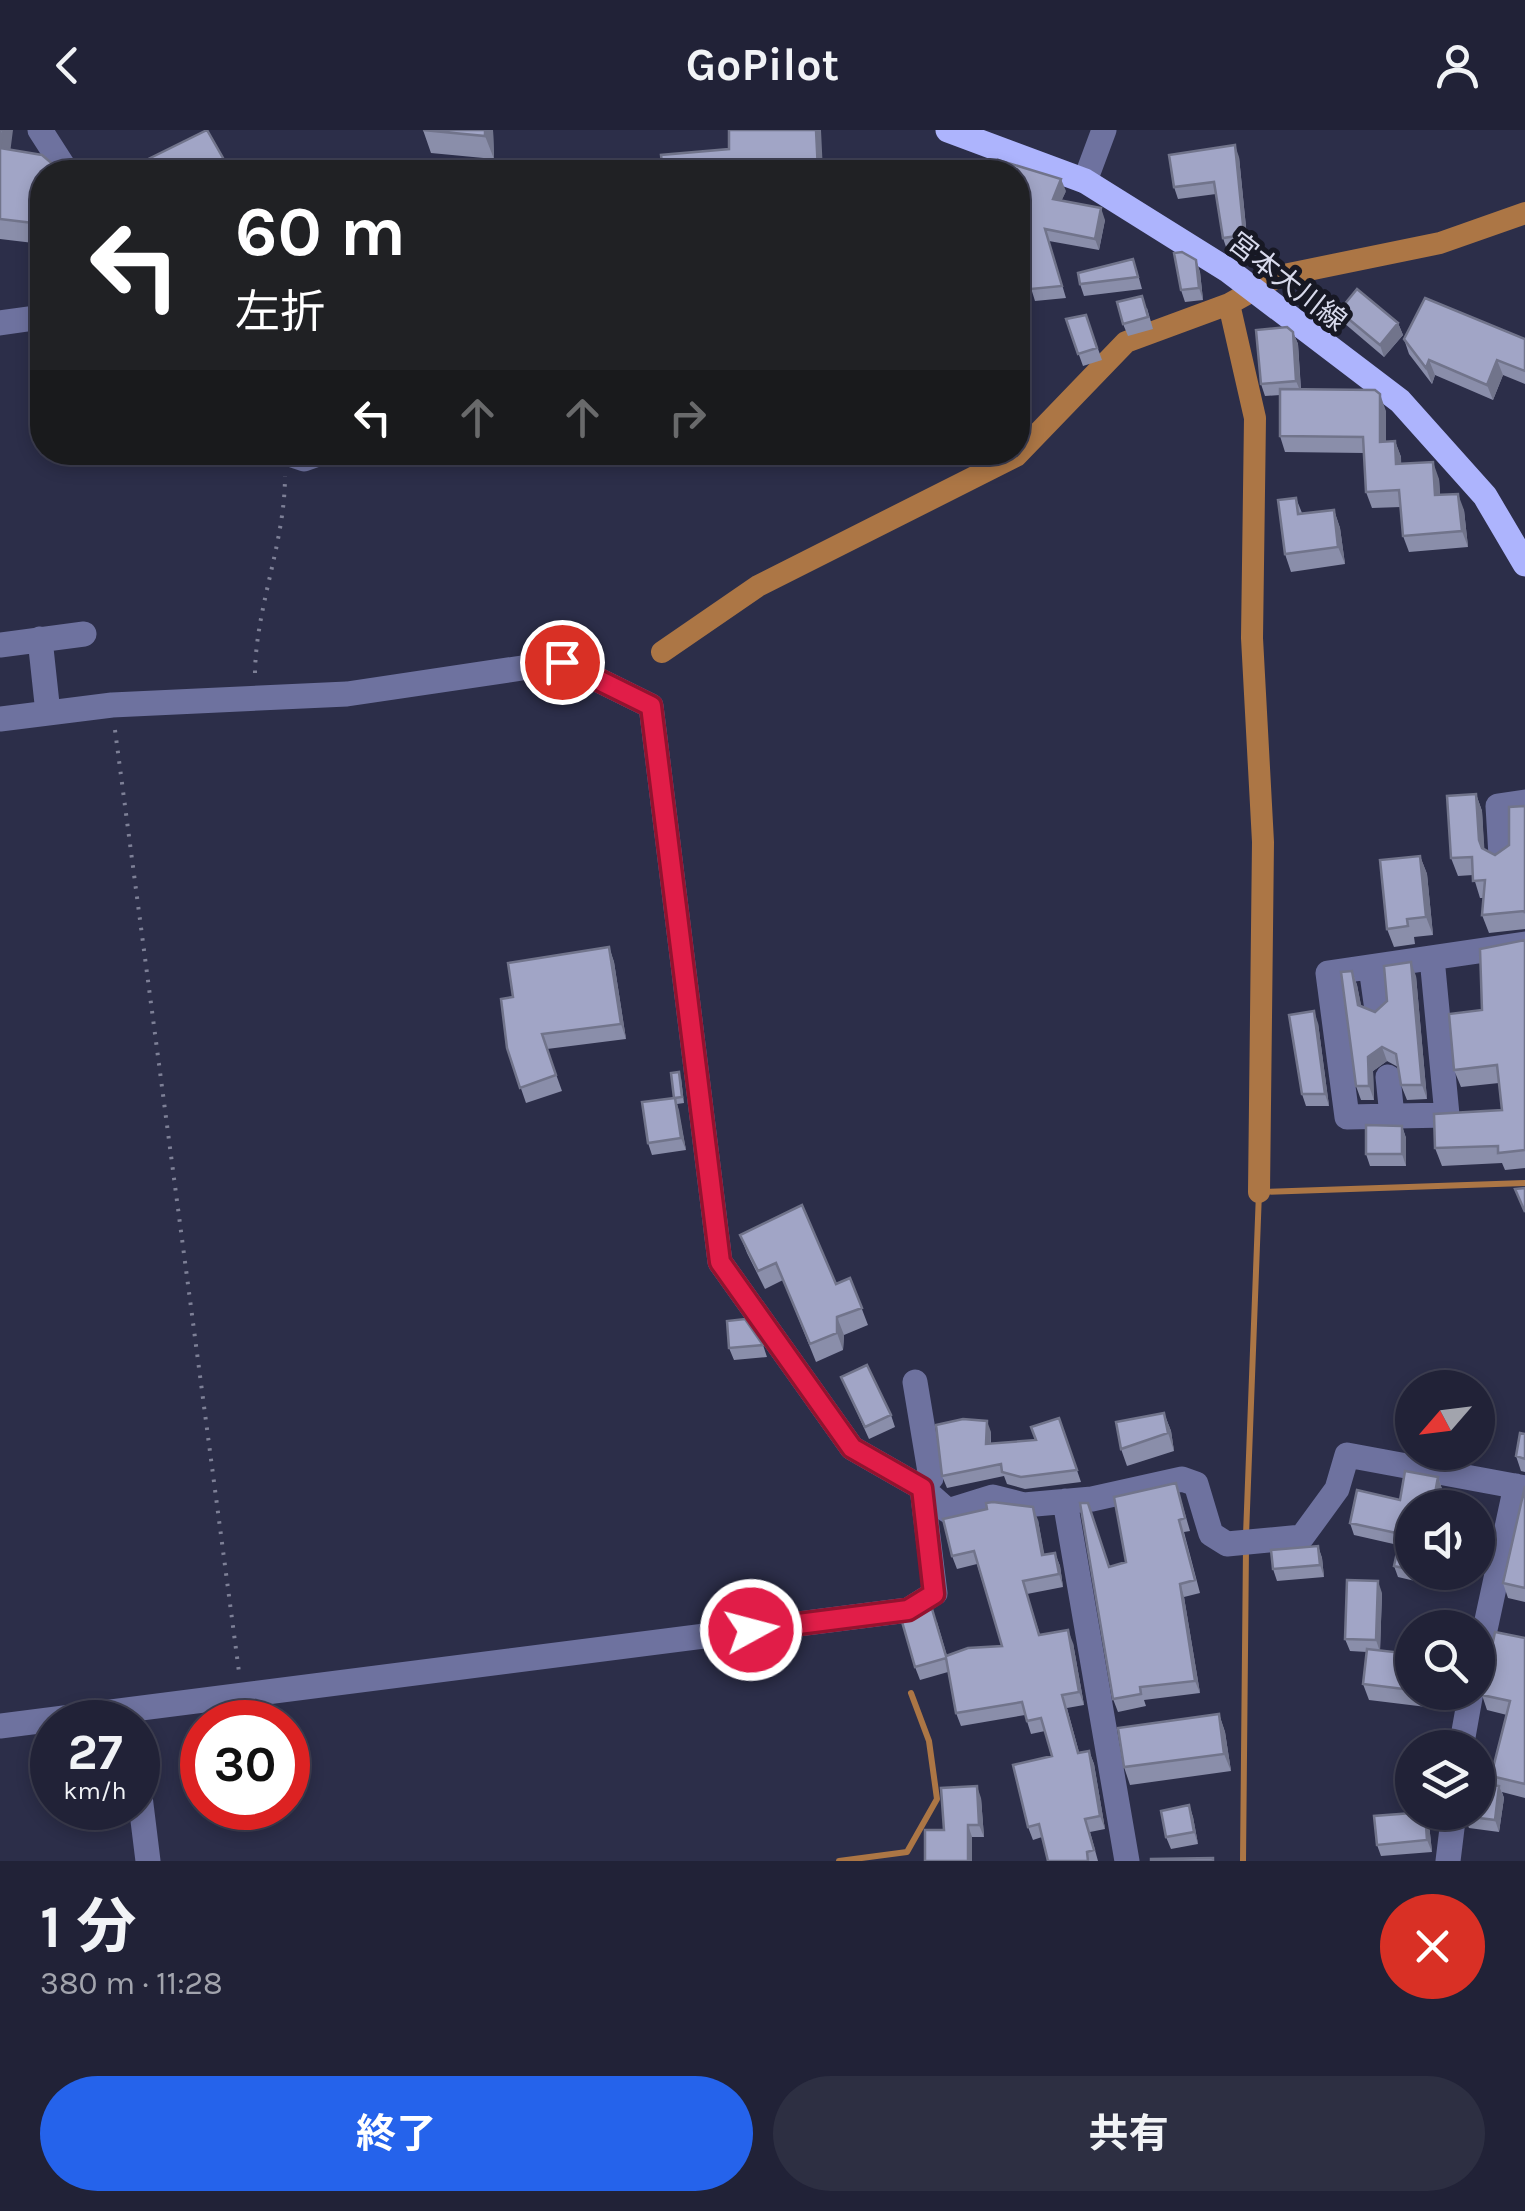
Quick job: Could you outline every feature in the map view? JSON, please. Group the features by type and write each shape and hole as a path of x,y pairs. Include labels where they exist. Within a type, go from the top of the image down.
{"main road":[{"name":"宮本大川線","path":"948,130 1029,160"},
{"name":"宮本大川線","path":"1030,161 1085,181 1229,270 1310,336 1400,401 1486,496 1525,564"}],"street":[{"path":"40,130 59,160"},
{"path":"1085,181 1104,130"},
{"path":"0,323 30,319"},
{"path":"0,719 84,634"},
{"path":"0,644 44,677 112,705 347,694 562,662 651,706 720,1262 852,1448 922,1488 948,1511 992,1498 1024,1505 1182,1479 1196,1484 1211,1534 1227,1544 1302,1537 1337,1490 1347,1455 1520,1487 1490,1610"},
{"path":"1502,856 1498,806 1525,802"},
{"path":"1432,958 1447,1115 1347,1117 1328,973 1525,944"},
{"path":"1371,967 1377,1010"},
{"path":"1388,1077 1392,1116"},
{"path":"915,1382 932,1478 922,1488"},
{"path":"160,1711 242,1696 908,1610 934,1594 922,1488"},
{"path":"1064,1501 1127,1861"},
{"path":"0,1726 30,1724"},
{"path":"144,1830 148,1861"},
{"path":"1448,1861 1452,1830"}],"path":[{"path":"256,649 285,516 284,465"},
{"path":"112,705 242,1696"}],"building":[{"path":"207,130 224,160 146,160"},
{"path":"423,130 485,130 485,136"},
{"path":"729,130 816,130 817,160 662,160 661,155 729,149"},
{"path":"1235,145 1244,235 1223,238 1214,182 1174,187 1169,155"},
{"path":"0,148 42,155 48,160 30,160 30,223 0,219"},
{"path":"1030,170 1061,179 1053,199 1101,208 1095,239 1045,229 1062,286 1031,289"},
{"path":"1182,252 1196,260 1199,288 1181,290 1174,253"},
{"path":"1133,259 1138,277 1080,284 1078,273"},
{"path":"1357,289 1398,323 1380,345 1339,311"},
{"path":"1142,296 1148,317 1123,324 1117,302"},
{"path":"1425,298 1525,339 1525,371 1497,360 1487,385 1429,360 1426,368 1404,339"},
{"path":"1086,315 1097,348 1078,354 1066,319"},
{"path":"1287,327 1293,332 1296,381 1261,384 1256,330"},
{"path":"1280,389 1375,390 1380,394 1380,442 1395,441 1396,464 1433,462 1435,495 1458,494 1462,531 1403,536 1399,490 1366,492 1363,437 1280,436"},
{"path":"1296,498 1298,514 1334,510 1338,547 1285,554 1278,500"},
{"path":"1476,794 1479,840 1482,848 1495,855 1509,845 1509,807 1525,806 1525,913 1482,915 1485,880 1473,881 1472,857 1451,858 1447,796"},
{"path":"1420,856 1426,917 1407,919 1408,926 1387,929 1380,860"},
{"path":"1525,940 1525,1150 1498,1153 1498,1146 1435,1148 1434,1114 1502,1110 1497,1065 1454,1070 1449,1014 1482,1010 1480,949"},
{"path":"609,947 621,1024 542,1034 556,1075 520,1088 507,1048 501,999 513,997 508,963"},
{"path":"1411,962 1422,1085 1401,1085 1396,1054 1382,1047 1368,1057 1369,1086 1356,1086 1341,972 1352,971 1358,1005 1375,1012 1387,1001 1384,966"},
{"path":"1314,1011 1325,1094 1302,1094 1289,1015"},
{"path":"679,1072 682,1097 674,1098 671,1073"},
{"path":"675,1098 681,1138 648,1143 642,1102"},
{"path":"1366,1125 1402,1126 1402,1154 1366,1154"},
{"path":"1525,1188 1525,1212 1515,1189"},
{"path":"802,1205 836,1284 850,1278 862,1308 837,1317 837,1333 810,1344 776,1263 758,1271 740,1235"},
{"path":"745,1319 763,1345 729,1348 727,1321"},
{"path":"867,1365 891,1415 865,1427 841,1377"},
{"path":"1164,1413 1168,1433 1121,1449 1116,1422"},
{"path":"1059,1418 1077,1470 1021,1477 1002,1472 1001,1464 942,1476 936,1425 963,1419 987,1421 986,1444 1036,1440 1031,1427"},
{"path":"1520,1433 1525,1434 1525,1459 1516,1456"},
{"path":"1405,1471 1438,1477 1436,1490 1402,1490"},
{"path":"1176,1483 1185,1518 1179,1520 1195,1580 1180,1584 1195,1681 1140,1687 1141,1694 1113,1699 1080,1503 1088,1503 1109,1567 1126,1562 1114,1497"},
{"path":"1525,1486 1525,1588 1503,1583"},
{"path":"1357,1490 1395,1499 1395,1533 1350,1523"},
{"path":"986,1503 1033,1507 1042,1555 1055,1553 1059,1574 1023,1581 1039,1635 1068,1630 1079,1692 1062,1695 1078,1753 1089,1751 1100,1816 1085,1819 1094,1850 1087,1852 1088,1861 1048,1861 1039,1824 1028,1827 1013,1765 1052,1756 1041,1718 1027,1721 1022,1702 956,1713 946,1658 915,1667 901,1618 932,1609 946,1656 968,1648 1002,1646 974,1551 952,1556 943,1519 987,1509"},
{"path":"1318,1546 1320,1565 1273,1569 1271,1550"},
{"path":"1347,1580 1378,1581 1376,1640 1345,1639"},
{"path":"1495,1632 1525,1638 1525,1784 1495,1777 1495,1760 1510,1701 1495,1698"},
{"path":"1367,1649 1395,1652 1395,1688 1363,1684"},
{"path":"1219,1714 1224,1754 1124,1767 1118,1728"},
{"path":"1495,1785 1499,1786 1495,1820"},
{"path":"977,1786 979,1825 968,1825 968,1861 925,1861 925,1830 944,1830 941,1788"},
{"path":"1189,1805 1194,1832 1166,1837 1161,1811"},
{"path":"1395,1814 1395,1830 1426,1830 1427,1840 1377,1845 1374,1816"},
{"path":"1151,1859 1213,1861 1151,1861"}],"waterway":[{"path":"1030,441 1126,342 1229,304 1279,276 1440,243 1525,213"},
{"path":"1229,304 1255,418 1252,638 1263,842 1259,1192"},
{"path":"662,652 758,586 998,465"},
{"path":"1246,1535 1259,1192 1525,1183"},
{"path":"1243,1861 1246,1547"},
{"path":"839,1861 907,1852 937,1799 929,1741 911,1693"}],"route":[{"path":"562,662 651,706 720,1262 852,1448 922,1488 934,1594 908,1610 751,1630"}]}
